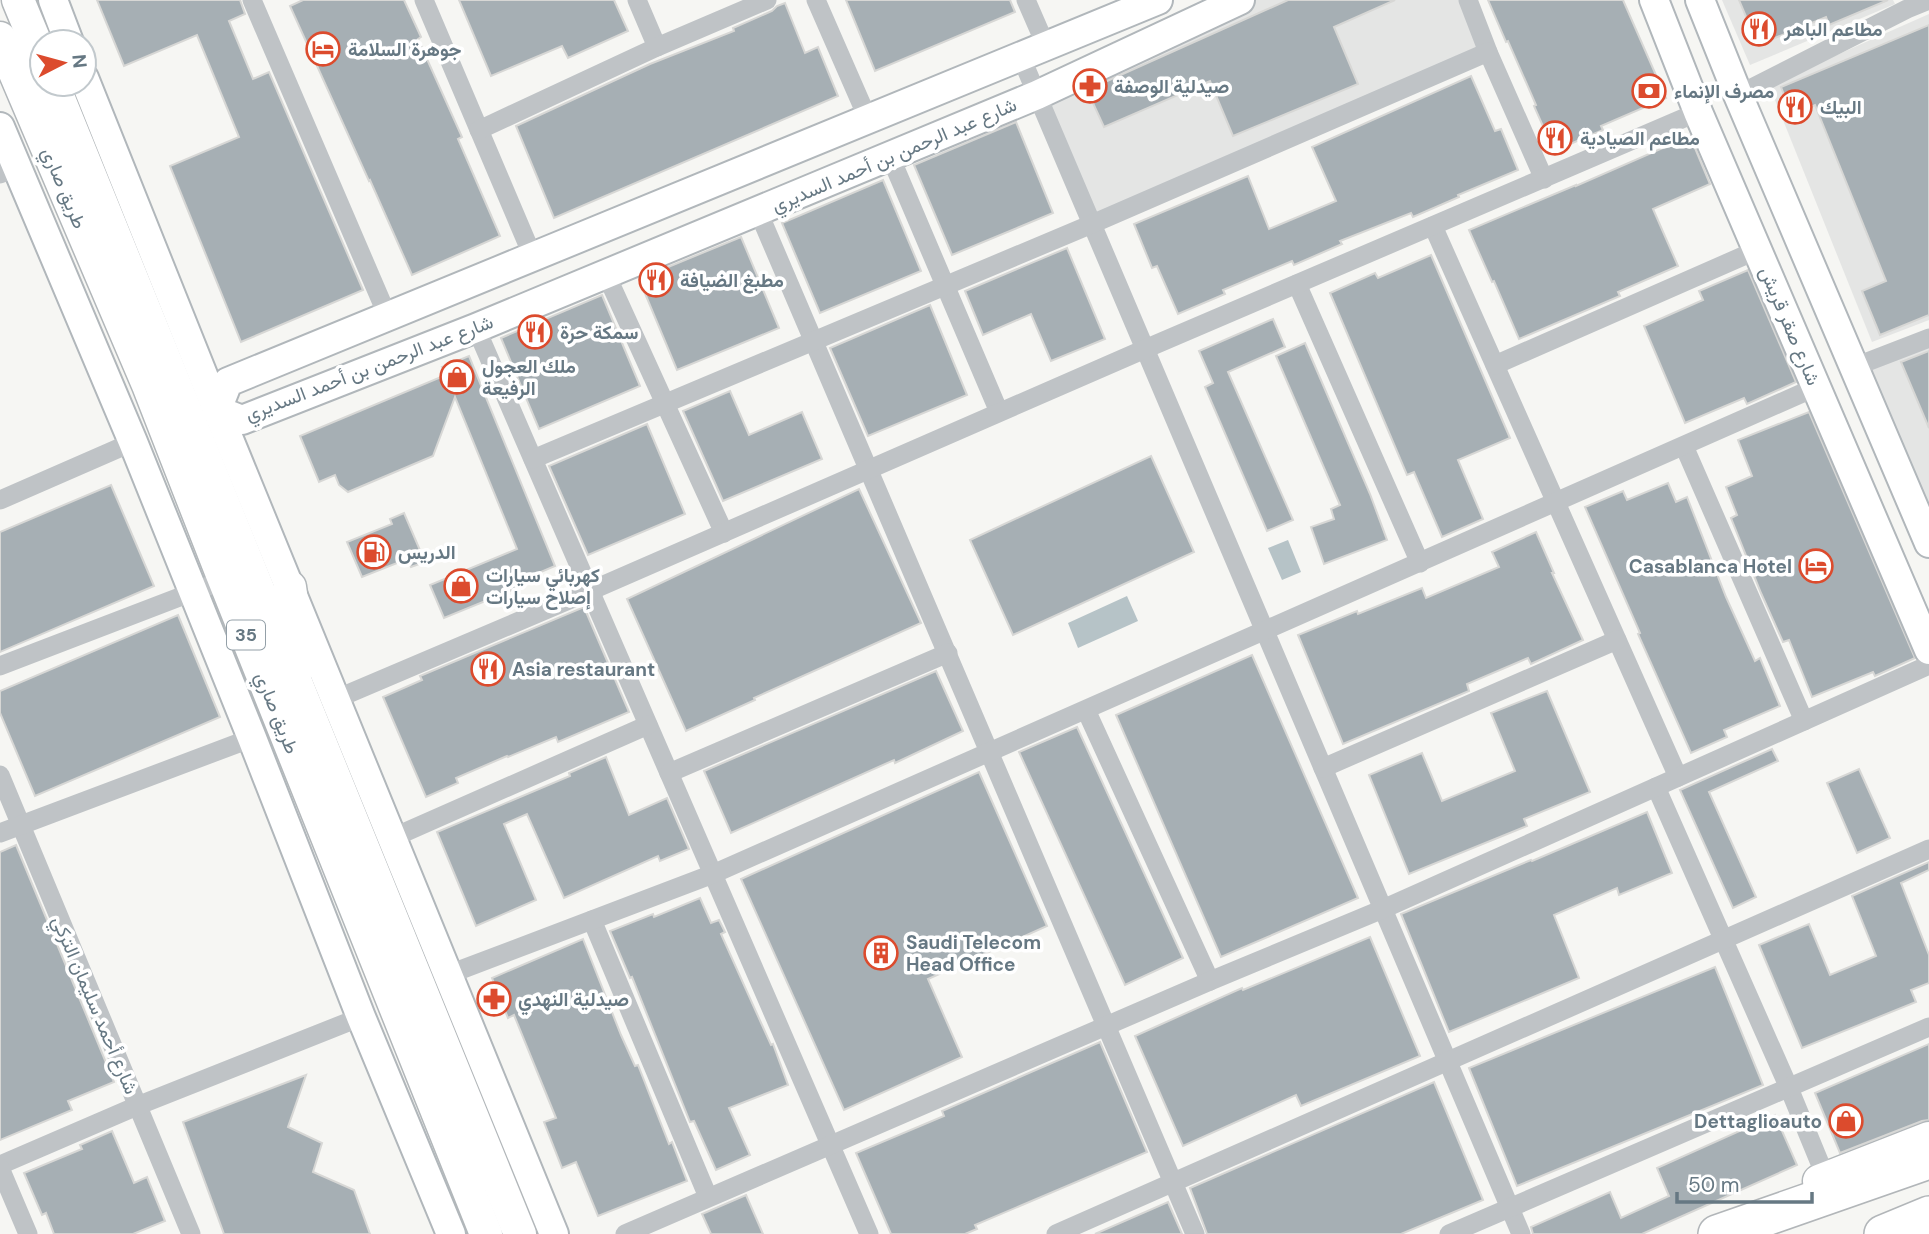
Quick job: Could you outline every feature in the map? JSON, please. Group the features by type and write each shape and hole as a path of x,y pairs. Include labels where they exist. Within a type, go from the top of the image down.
{"highway":[{"path":"1717,1234 1929,1160"},
{"path":"1775,1234 1929,1167"},
{"path":"1883,1234 1929,1217"}],"main road":[{"path":"18,0 30,28"},
{"name":"طريق صاري","path":"0,38 148,385 486,1234"},
{"name":"طريق صاري","path":"58,98 520,1234"},
{"path":"290,587 309,714"},
{"path":"1699,1234 1826,1178 1929,1138"},
{"path":"1899,1234 1929,1217"}],"street":[{"path":"52,0 63,28"},
{"path":"252,0 388,317"},
{"path":"424,0 533,257"},
{"path":"637,0 657,47"},
{"path":"479,130 657,47 767,0"},
{"path":"816,0 868,119"},
{"path":"1026,0 1037,95 1521,1234"},
{"name":"شارع عبد الرحمن بن أحمد السديري","path":"1158,0 228,382 217,410 242,420 477,328 1037,95 1240,0"},
{"path":"1468,0 1544,178"},
{"name":"شارع صقر قريش","path":"1654,0 1698,112 1929,650"},
{"path":"1700,0 1929,543"},
{"path":"1738,95 1905,4 1929,0"},
{"path":"533,459 1092,224 1488,52"},
{"path":"92,98 554,1234"},
{"path":"336,699 1698,112"},
{"name":"طريق صاري","path":"0,127 8,171 134,442 361,1017 452,1234"},
{"path":"890,156 999,412"},
{"path":"758,211 1195,1234"},
{"path":"1433,226 1678,777"},
{"path":"1495,365 1757,250"},
{"path":"606,274 724,533"},
{"path":"1297,284 1420,563"},
{"path":"1784,313 1823,295"},
{"path":"477,328 869,1234"},
{"path":"1854,367 1929,338"},
{"path":"330,340 346,379"},
{"path":"447,975 713,874 1816,387"},
{"path":"0,500 134,442"},
{"path":"1684,446 1804,721"},
{"path":"0,666 224,580"},
{"path":"1323,768 1617,640"},
{"path":"669,773 948,653"},
{"path":"625,1234 1383,909 1929,665"},
{"path":"1086,710 1210,981"},
{"path":"392,838 648,725"},
{"path":"0,833 252,738"},
{"name":"شارع أحمد سليمان التركي","path":"0,775 191,1234"},
{"path":"1656,787 1826,1178"},
{"path":"1056,1234 1929,849"},
{"path":"593,919 708,1197"},
{"path":"29,1234 0,1166 137,1106 361,1017"},
{"path":"1449,1234 1929,1027"}],"shaded area":[{"path":"1254,0 1463,0 1482,48 1095,217 1043,97"},
{"path":"1722,0 1893,0 1895,4 1750,65"},
{"path":"1929,14 1929,320 1872,342 1769,85"},
{"path":"1929,345 1929,508 1867,369"},
{"path":"1288,540 1301,572 1282,580 1268,548"},
{"path":"1127,596 1138,621 1078,648 1068,623"}],"building":[{"path":"97,0 240,0 245,14 229,21 253,79 269,72 363,290 241,342 170,166 239,137 197,35 124,66"},
{"path":"303,0 404,0 421,37 418,39 462,137 458,139 500,236 412,275 290,6"},
{"path":"459,0 614,0 628,31 568,58 562,46 491,76"},
{"path":"846,0 1010,0 1015,12 875,71"},
{"path":"1288,0 1395,0 1334,27 1358,84 1233,136 1210,81 1104,127 1087,90"},
{"path":"1488,0 1623,0 1666,98 1601,126 1603,130 1554,151"},
{"path":"1739,0 1888,0 1829,25 1826,17 1758,45"},
{"path":"785,3 805,53 818,47 838,96 554,218 516,126 650,64 734,31 733,28"},
{"path":"1929,25 1929,315 1880,335 1862,291 1886,281 1815,105 1792,115 1781,87"},
{"path":"1471,76 1495,131 1501,129 1518,170 1413,217 1411,213 1340,241 1342,244 1294,265 1292,261 1223,290 1225,294 1178,314 1157,266 1152,268 1134,224 1248,176 1269,229 1336,201 1312,147"},
{"path":"1016,122 1053,213 952,255 914,165"},
{"path":"1690,136 1710,184 1653,209 1678,266 1618,292 1620,296 1519,339 1469,230"},
{"path":"883,180 921,271 820,313 782,223"},
{"path":"741,237 779,328 677,370 639,279"},
{"path":"1067,248 1105,339 1051,361 1031,314 983,335 965,291"},
{"path":"1431,255 1510,438 1458,460 1483,519 1442,537 1414,472 1407,475 1330,293 1375,273 1378,278"},
{"path":"1748,270 1796,382 1747,404 1744,398 1685,423 1644,326 1703,300 1699,291"},
{"path":"602,295 640,386 539,429 501,338"},
{"path":"930,305 967,395 868,436 830,348"},
{"path":"1273,319 1285,347 1228,372 1293,520 1267,531 1205,387 1213,383 1199,351"},
{"path":"1305,343 1387,540 1324,564 1311,527 1334,519 1331,509 1340,505 1276,356"},
{"path":"1929,351 1929,428 1901,362"},
{"path":"469,356 555,566 515,583 517,588 444,618 430,585 517,549 455,397 433,456 348,492 339,485 335,475 319,482 300,436 446,375 442,367"},
{"path":"730,391 749,435 802,412 822,459 723,501 683,411"},
{"name":"Casablanca Hotel","path":"1809,412 1915,658 1875,676 1873,672 1812,697 1789,640 1783,642 1761,593 1731,518 1737,515 1726,487 1752,476 1738,440"},
{"path":"647,424 685,514 588,555 549,466"},
{"path":"1151,456 1194,552 1013,635 970,540"},
{"path":"1668,483 1676,502 1687,497 1726,597 1755,661 1760,658 1780,706 1724,730 1727,737 1691,753 1585,507 1623,491 1627,500"},
{"path":"111,485 154,586 0,652 0,532"},
{"path":"859,489 921,623 686,731 627,599"},
{"path":"404,513 425,562 411,567 407,559 362,577 347,542 392,524 390,519"},
{"path":"1536,532 1583,640 1531,664 1528,658 1467,684 1469,691 1343,744 1298,635 1422,588 1426,598 1499,567 1492,552"},
{"path":"584,607 629,712 558,742 556,737 507,756 456,778 458,783 426,797 383,697 422,680 420,676"},
{"path":"178,615 220,717 35,796 0,713 0,691"},
{"path":"1252,655 1358,898 1221,957 1116,715"},
{"path":"936,671 963,731 731,833 704,771"},
{"path":"1547,691 1590,792 1524,819 1527,826 1409,874 1369,775 1422,753 1442,801 1515,771 1491,713"},
{"path":"1077,727 1183,958 1125,985 1019,752"},
{"path":"1772,749 1778,761 1709,792 1756,897 1733,908 1680,790"},
{"path":"606,757 629,815 667,798 689,849 660,861 658,856 564,898 527,814 504,824 536,900 476,926 437,832 570,776 569,773"},
{"path":"1859,769 1890,838 1857,853 1827,783"},
{"name":"Saudi Telecom Head Office","path":"979,772 1047,926 928,979 962,1057 844,1110 741,879"},
{"path":"1647,812 1672,873 1619,895 1617,888 1554,915 1579,978 1449,1032 1401,914"},
{"path":"16,845 114,1082 68,1101 72,1110 0,1140 0,852"},
{"path":"1929,862 1929,870 1901,883 1929,955 1929,983 1911,990 1916,1002 1802,1048 1759,945 1809,924 1830,975 1876,956 1852,896"},
{"path":"700,898 711,923 719,920 725,932 721,934 771,1045 773,1044 788,1085 729,1108 750,1155 716,1170 694,1121 690,1122 632,977 630,978 610,931"},
{"path":"1370,937 1420,1056 1301,1106 1296,1095 1183,1146 1135,1036 1242,988 1243,990"},
{"path":"583,939 621,1035 635,1066 638,1065 669,1144 672,1142 687,1181 598,1216 576,1162 562,1168 544,1122 556,1118 514,1015 508,1018 492,978"},
{"path":"1715,967 1763,1085 1517,1186 1469,1068"},
{"path":"1100,1042 1147,1152 975,1225 977,1229 965,1234 891,1234 856,1153 944,1116 942,1111"},
{"path":"1929,1044 1929,1120 1840,1153 1815,1093"},
{"path":"306,1075 288,1127 322,1143 313,1172 354,1190 370,1234 224,1234 183,1122"},
{"path":"1434,1082 1483,1200 1401,1234 1207,1234 1190,1188"},
{"path":"1775,1115 1797,1165 1642,1234 1533,1234 1531,1227 1610,1192 1621,1218 1669,1196 1657,1168"},
{"path":"112,1131 134,1183 147,1177 165,1221 133,1234 54,1234 46,1213 42,1215 24,1173 82,1149 80,1145"},
{"path":"746,1195 763,1234 711,1234 702,1214"},
{"path":"1168,1202 1182,1234 1095,1234"}],"place":[{"name":"مطاعم الباهر","path":"1759,29"},
{"name":"جوهرة السلامة","path":"323,49"},
{"name":"صيدلية الوصفة","path":"1090,86"},
{"name":"مصرف الإنماء","path":"1649,91"},
{"name":"البيك","path":"1795,107"},
{"name":"مطاعم الصيادية","path":"1555,138"},
{"name":"مطبغ الضيافة","path":"656,280"},
{"name":"سمكة حرة","path":"535,332"},
{"name":"ملك العجول الرفيعة","path":"457,377"},
{"name":"الدريس","path":"374,552"},
{"name":"Casablanca Hotel","path":"1816,566"},
{"name":"كهربائي سيارات إصلاح سيارات","path":"461,586"},
{"name":"Asia restaurant","path":"488,669"},
{"name":"Saudi Telecom Head Office","path":"881,953"},
{"name":"صيدلية النهدي","path":"494,999"},
{"name":"Dettaglioauto","path":"1846,1121"}]}
